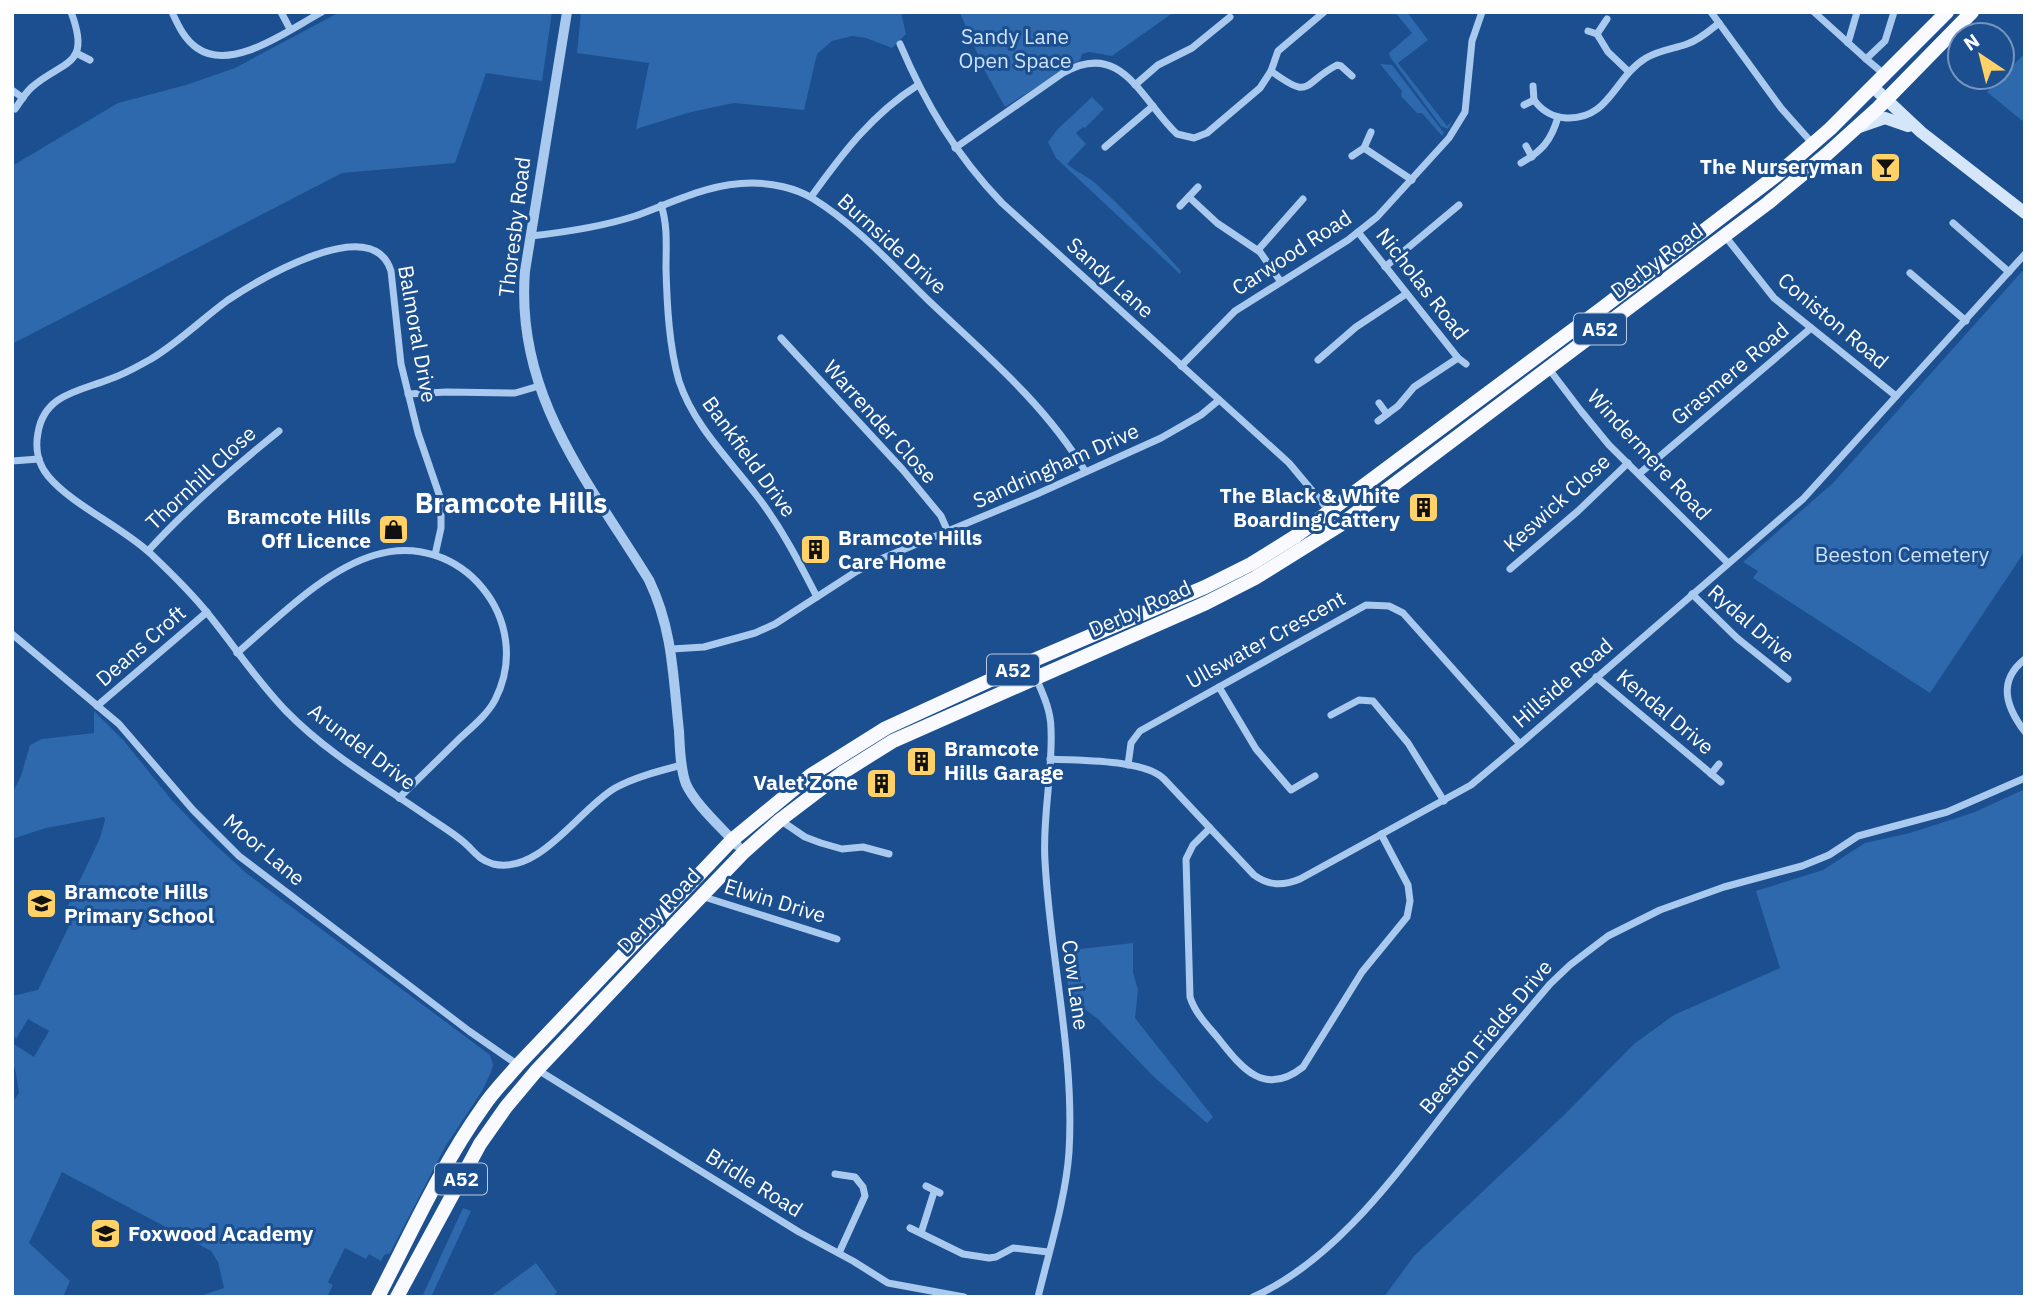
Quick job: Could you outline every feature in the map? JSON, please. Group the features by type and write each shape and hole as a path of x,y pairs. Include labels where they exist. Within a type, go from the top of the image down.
{"highway":[{"name":"Derby Road","path":"378,1297 460,1141 485,1103 732,840 811,775 886,728 1205,587 1251,564 1330,512 1754,193 1813,144 1947,12"},
{"name":"Derby Road","path":"397,1297 480,1144 506,1107 537,1070 701,896 780,820 842,773 893,741 1206,603 1303,549 1340,525 1800,178 1886,100 1972,12"}],"main road":[{"path":"1873,87 1921,132 2025,213"},
{"path":"1856,128 1891,118 1921,132"}],"street":[{"path":"15,109 31,88 68,64 76,53 78,36 71,12"},
{"path":"172,12 186,37 197,48 212,55 234,56 322,12"},
{"path":"281,12 290,29"},
{"name":"Thoresby Road","path":"566,12 525,271 524,305 529,350 539,386 564,446 649,580 665,618 671,649 685,780 692,794 744,852"},
{"path":"955,148 1079,64 1097,63 1110,65 1124,73 1177,134 1187,138 1201,136 1260,88 1282,47 1324,12"},
{"path":"1470,12 1481,15"},
{"path":"1711,12 1781,108 1813,144"},
{"path":"1814,12 1884,74"},
{"path":"1848,44 1857,12"},
{"path":"1866,59 1885,41 1894,12"},
{"name":"Carwood Road","path":"1181,366 1230,315 1310,266 1358,232 1412,180 1449,138 1465,112 1472,41 1481,15"},
{"path":"1135,85 1158,65 1192,48 1230,17"},
{"path":"1597,34 1607,19"},
{"path":"1533,86 1534,100 1542,109 1558,117 1581,117 1596,111 1629,72 1644,59 1697,40 1719,23"},
{"path":"1588,31 1597,34 1608,52 1629,72"},
{"name":"Sandy Lane","path":"900,44 918,85 955,148 976,175 1002,202 1289,463 1330,512"},
{"path":"76,53 90,60"},
{"path":"1271,71 1293,87 1301,88 1311,85 1336,65 1352,76"},
{"path":"811,197 871,121 893,101 918,85"},
{"path":"12,90 23,98"},
{"path":"1524,105 1534,100"},
{"path":"1105,147 1153,106"},
{"path":"1521,163 1549,142 1558,117"},
{"path":"1352,156 1364,148 1371,132"},
{"path":"1526,146 1532,157"},
{"path":"1364,148 1412,180"},
{"name":"Burnside Drive","path":"531,236 611,223 715,187 751,183 783,187 811,197 863,237 1024,391 1068,445 1085,471"},
{"path":"1180,206 1198,187"},
{"path":"1189,197 1217,223 1258,250 1281,282"},
{"path":"1258,250 1303,199"},
{"name":"Bankfield Drive","path":"661,205 665,220 671,337 678,378 686,400 706,433 768,510 817,597"},
{"path":"1385,267 1459,205"},
{"path":"1953,223 2009,272"},
{"name":"Nicholas Road","path":"1358,232 1458,358 1466,364"},
{"path":"1956,239 1963,232"},
{"name":"Coniston Road","path":"1725,236 1774,299 1896,396"},
{"name":"Balmoral Drive","path":"39,459 38,432 43,416 55,400 130,370 172,346 225,302 267,277 337,249 363,246 376,250 388,262 392,279 397,337 408,394 441,500 441,528 435,555"},
{"name":"Hillside Road","path":"1050,759 1128,765 1157,772 1254,875 1263,881 1280,884 1289,884 1300,879 1471,785 1520,744 1823,479 2025,254"},
{"path":"1910,273 1966,321"},
{"path":"1318,360 1356,327 1406,294"},
{"name":"Grasmere Road","path":"1639,474 1811,328"},
{"name":"Warrender Close","path":"781,338 903,470 941,516 948,532"},
{"path":"1324,340 1330,349"},
{"name":"Nicholas Road","path":"1378,421 1398,406 1414,387 1458,358"},
{"name":"Windermere Road","path":"1549,368 1581,411 1628,463 1728,563"},
{"path":"408,394 515,393 539,386"},
{"name":"Sandringham Drive","path":"671,649 704,647 737,640 775,624 857,571 1161,438 1201,415 1219,400"},
{"path":"1379,403 1387,414"},
{"name":"Thornhill Close","path":"148,551 225,475 279,431"},
{"path":"12,461 39,459"},
{"name":"Arundel Drive","path":"39,459 45,472 55,483 148,551 207,612 237,653 286,711 319,741 468,846 474,855 492,863 512,865 524,862 542,851 601,798 617,788 631,780 682,765"},
{"name":"Keswick Close","path":"1510,569 1578,511 1628,463"},
{"path":"237,653 314,588 351,564 377,554 416,551 435,555 461,568 488,594 504,628 506,666 499,691 487,712 398,798"},
{"name":"Rydal Drive","path":"1692,594 1757,655 1788,679"},
{"name":"Ullswater Crescent","path":"1128,765 1131,743 1140,731 1366,605 1389,606 1403,613 1520,744"},
{"name":"Deans Croft","path":"97,706 207,612"},
{"name":"Moor Lane","path":"12,634 128,734 193,810 239,856 469,1031 518,1065"},
{"path":"2025,659 2013,670 2008,680 2007,693 2011,712 2025,732"},
{"name":"Cow Lane","path":"1036,677 1050,719 1044,859 1065,1042 1069,1124 1066,1171 1038,1297"},
{"name":"Kendal Drive","path":"1596,677 1721,782"},
{"path":"1219,687 1256,750 1292,790 1315,776"},
{"path":"1331,715 1359,699 1373,701 1408,743 1444,800"},
{"name":"Kendal Drive","path":"1711,774 1718,764"},
{"name":"Beeston Fields Drive","path":"1253,1297 1292,1276 1331,1245 1395,1174 1550,984 1608,936 1660,910 1724,887 1802,866 1829,855 1858,836 1947,812 2025,778"},
{"path":"780,820 821,843 842,849 863,847 889,854"},
{"path":"1210,828 1188,853 1185,865 1190,997 1195,1010 1247,1072 1270,1080 1287,1077 1303,1067 1362,972 1407,917 1410,901 1408,885 1381,834"},
{"name":"Elwin Drive","path":"701,896 837,939"},
{"name":"Bridle Road","path":"537,1070 799,1232 888,1283 964,1297"},
{"path":"835,1174 855,1177 863,1187 865,1196 839,1253"},
{"path":"921,1233 937,1193 926,1186"},
{"path":"911,1228 963,1254 989,1258 1013,1248 1048,1252"}],"green space":[{"path":"340,12 552,12 542,81 486,73 455,163 342,173 12,344 12,166 118,103 186,85 235,68"},
{"path":"581,12 901,12 906,34 892,48 866,38 852,36 832,41 817,54 804,110 734,103 691,112 636,129 649,63 577,53"},
{"name":"Sandy Lane Open Space","path":"1174,12 1112,56 1089,52 1082,54 1080,60 1005,107 985,71 960,13"},
{"path":"1395,12 1407,12 1428,40 1398,63 1447,126 1453,120 1448,129 1441,126 1390,57 1389,53 1412,33"},
{"path":"2025,53 2025,123 1987,92 2016,91 2016,62"},
{"path":"1380,64 1392,65 1444,133 1442,136 1422,113 1417,113 1401,96 1402,91"},
{"path":"1092,97 1104,109 1076,133 1086,144 1067,164 1094,182 1117,203 1181,271 1180,274 1056,158 1048,142"},
{"name":"Beeston Cemetery","path":"2025,268 2025,551 1930,693 1753,578 1758,571 1743,562 1833,483"},
{"path":"94,711 124,741 170,798 246,873 490,1055 493,1065 482,1091 445,1147 390,1253 384,1255 381,1261 369,1254 366,1259 345,1248 328,1282 333,1285 328,1295 330,1297 197,1297 224,1288 218,1262 211,1251 62,1172 29,1243 70,1281 63,1297 12,1297 12,1103 19,1093 15,1068 12,1065 12,1043 34,1057 49,1031 28,1019 16,1039 12,1032 12,996 38,990 70,924 64,914 100,838 105,820 104,817 46,828 12,839 12,794 21,776 30,745 42,739 94,733"},
{"path":"2025,789 2025,1297 1384,1297 1414,1256 1563,1116 1634,1044 1674,1015 1780,968 1756,891 1823,870 1865,843 1910,833 1975,812"},
{"path":"1133,943 1133,972 1138,990 1135,1018 1213,1117 1207,1123 1154,1077 1098,1019 1070,998 1063,951"},
{"path":"463,1208 471,1211 431,1297 422,1297"},
{"path":"536,1263 557,1292 555,1295 490,1297"}],"place":[{"name":"The Nurseryman","path":"1886,167"},
{"name":"The Black & White Boarding Cattery","path":"1423,508"},
{"name":"Bramcote Hills Off Licence","path":"394,529"},
{"name":"Bramcote Hills Care Home","path":"815,550"},
{"name":"Bramcote Hills Garage","path":"921,761"},
{"name":"Valet Zone","path":"881,783"},
{"name":"Bramcote Hills Primary School","path":"41,904"},
{"name":"Foxwood Academy","path":"105,1234"}],"district":[{"name":"Bramcote Hills","path":"511,503"}]}
